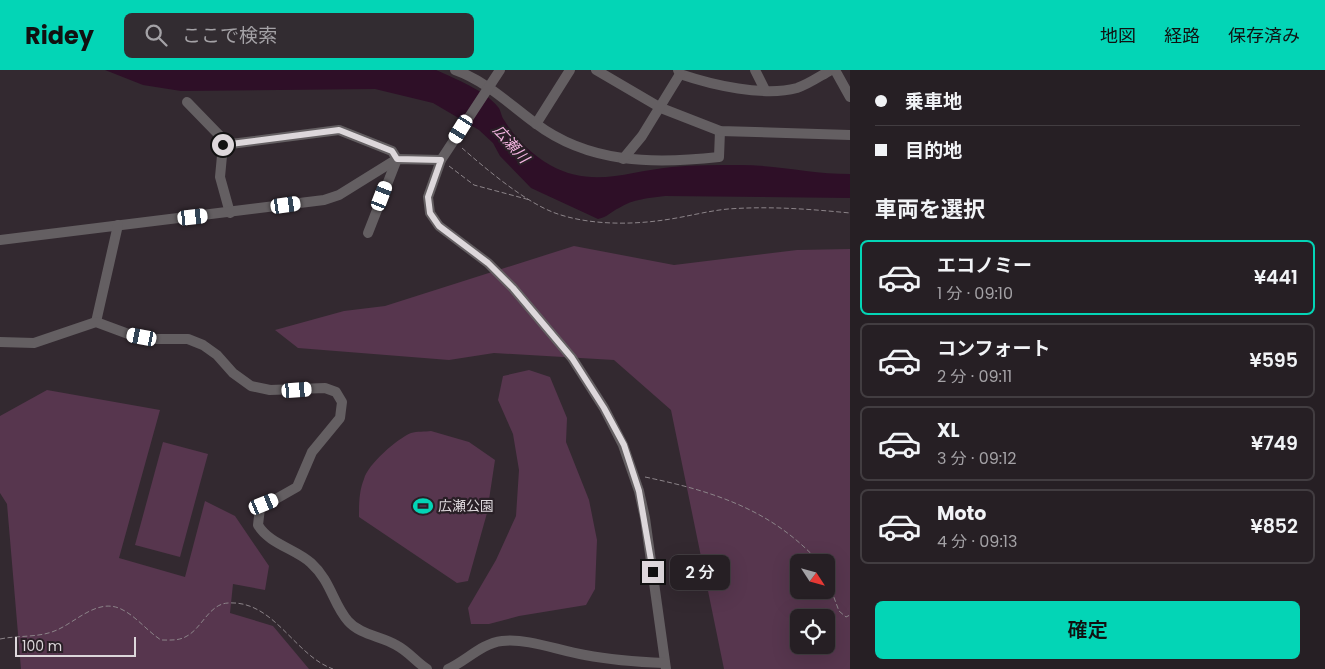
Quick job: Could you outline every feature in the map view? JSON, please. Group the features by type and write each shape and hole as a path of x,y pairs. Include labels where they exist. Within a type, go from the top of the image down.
{"street":[{"path":"458,70 562,142 579,150 623,159 695,160 719,157 720,131"},
{"path":"448,669 460,664 488,644 503,641 633,666 665,666 645,518 624,445 604,408 572,358 513,288 488,263 434,221 430,213 428,197 441,160 500,70"},
{"path":"536,124 570,70"},
{"path":"596,70 661,108 720,131 850,134"},
{"path":"755,70 766,90"},
{"path":"623,159 661,108 679,72 718,86 766,90 796,88 833,70 850,98"},
{"path":"187,102 212,126 223,145 220,177 230,213"},
{"path":"223,145 339,130 392,151 397,159"},
{"path":"0,240 324,200 339,195 397,159 441,160"},
{"path":"368,233 397,159"},
{"path":"96,322 118,225"},
{"path":"0,342 34,343 96,322 131,335 153,339 188,338 203,345 217,355 233,373 251,386 270,390 325,388 336,392 342,402 340,418 312,452 297,487 264,504 260,508 258,526 266,534 296,551 318,570 330,586 350,623 362,632 396,645 427,669"}],"path":[{"path":"460,146 484,168 533,201 557,214 595,221 662,220 726,209 779,208 850,213"},
{"path":"441,160 474,185 533,201"},
{"path":"634,475 685,486 737,503 766,518 801,543 811,554"},
{"path":"835,599 839,610 846,617 850,615"},
{"path":"0,639 41,636 57,630 98,607 109,606 120,608 161,640 178,640 189,635 214,609 228,603 244,605 264,614 278,624 310,658 333,669"}],"shaded area":[{"path":"574,246 674,265 797,250 850,249 850,669 724,669 671,410 614,360 494,353 449,360 298,348 275,330 344,311 385,306"},
{"path":"529,370 550,377 567,418 566,442 589,500 597,540 595,589 586,605 519,616 489,624 471,624 468,608 496,560 516,516 519,470 513,434 498,400 503,376"},
{"path":"47,390 160,410 119,558 185,577 205,501 235,516 269,566 265,590 233,584 230,613 273,626 309,669 21,669 7,504 0,493 0,416"},
{"name":"広瀬公園","path":"431,431 469,442 495,460 487,513 468,581 457,583 359,517 361,488 371,466 391,446 405,436 413,432"},
{"path":"163,442 208,454 180,557 135,545"}],"water":[{"name":"広瀬川","path":"105,70 436,70 469,86 493,101 499,108 508,127 524,145 543,161 566,172 596,177 680,166 768,166 822,173 850,174 850,198 665,196 641,199 598,219 531,188 500,156 493,143 479,130 433,103 375,89 181,91 143,85"}],"place":[{"name":"広瀬公園","path":"423,506"}],"route":[{"path":"223,145 339,130 392,151 397,159 411,161 441,160 428,197 428,206 434,221 488,263 513,288 572,358 604,408 624,445 639,491 653,572"}]}
